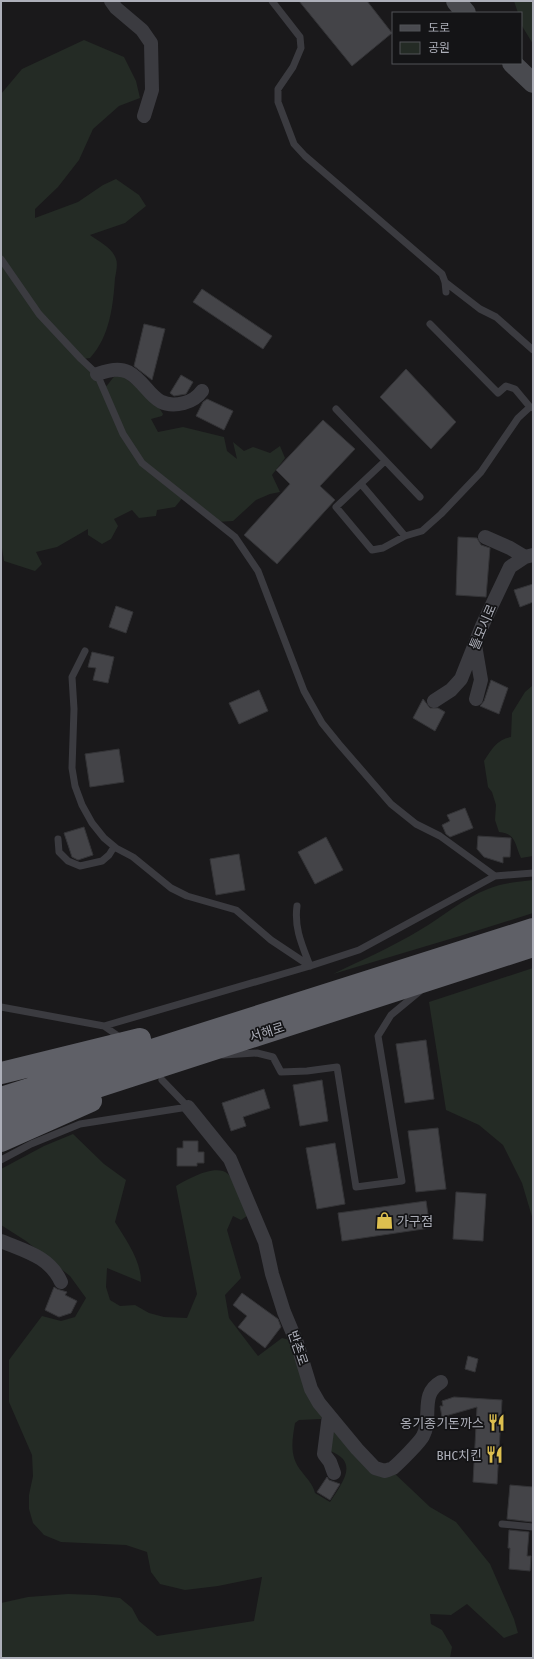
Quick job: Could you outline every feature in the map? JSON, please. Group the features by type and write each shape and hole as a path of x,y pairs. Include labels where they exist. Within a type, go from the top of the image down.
{"highway":[{"name":"서해로","path":"1,1098 320,995 533,929"},
{"name":"서해로","path":"1,1118 533,946"},
{"path":"1,1073 320,995"},
{"path":"1,1141 112,1092 261,1034"}],"main road":[{"path":"456,1 465,12"},
{"path":"513,64 533,83"}],"street":[{"path":"111,1 116,8 142,30 151,43 152,90 144,116"},
{"path":"97,374 120,370 128,373 163,404 171,405 191,401 198,397 202,391"},
{"path":"485,537 529,556"},
{"name":"틀모시로","path":"434,701 451,690 461,679 482,626 510,567 529,556"},
{"path":"475,645 480,680 476,699"},
{"name":"반촌로","path":"188,1107 230,1159 266,1242 272,1274 284,1312 297,1343 311,1389 319,1403 375,1468 384,1472 393,1468 424,1435 430,1393 434,1385 441,1382"},
{"path":"1,1241 42,1259 56,1272 61,1282"},
{"path":"329,1415 324,1454 330,1462 334,1473"}],"lane":[{"path":"272,1 300,37 301,48 293,67 278,89 278,102 294,144 305,156 442,274 446,292"},
{"path":"1,260 39,314 97,374 123,434 142,463 235,536 258,571 304,691 322,723 334,739 391,804 416,824 440,836 495,876"},
{"path":"445,282 480,309 496,317 533,350"},
{"path":"385,461 336,507 372,550 383,548 405,536 422,531 466,489 481,472 518,418 532,408 515,389 506,386 498,393 430,324"},
{"path":"336,409 420,497"},
{"path":"361,484 405,536"},
{"path":"85,651 72,677 74,709 72,768 75,786 82,805 92,823 104,838 114,846 133,857 170,888 186,896 236,910 271,940 310,966"},
{"path":"58,839 59,852 68,861 80,866 102,861 109,855 114,846"},
{"path":"104,1026 310,966 359,950 495,876 533,873"},
{"path":"297,906 297,931 310,966"},
{"path":"202,1057 257,1053 273,1057 281,1072 307,1071 337,1067 356,1187 402,1181 378,1036 391,1015 437,977"},
{"path":"1,1008 104,1026 121,1038"},
{"path":"162,1080 188,1107"},
{"path":"1,1160 31,1144 80,1124 188,1107"},
{"path":"502,1524 533,1527"}],"green space":[{"path":"514,1 533,1 533,44 522,26 522,12 518,12"},
{"path":"84,40 124,57 136,81 140,98 119,106 93,129 79,160 58,187 35,209 35,218 78,202 103,185 116,179 139,195 146,206 125,223 90,235 112,251 117,261 117,266 113,299 106,330 97,349 90,358 82,359 104,388 115,376 120,374 156,403 163,414 162,416 151,419 158,432 183,427 224,437 227,451 237,459 233,442 244,451 253,447 270,453 280,446 285,458 272,475 280,492 270,494 256,500 233,521 216,522 184,496 175,507 157,510 156,516 139,518 132,510 114,519 118,526 111,539 102,544 88,535 88,529 57,547 36,552 42,564 35,571 4,561 1,542 1,94 22,69"},
{"path":"532,686 533,856 521,858 512,837 505,833 499,832 495,820 496,805 492,792 488,787 484,761 498,743 511,737 512,713 525,692"},
{"path":"533,880 533,913 333,974 409,936 462,902 479,893 499,885"},
{"path":"533,968 533,1220 522,1183 503,1145 479,1125 446,1110 429,1002"},
{"path":"73,1134 104,1164 126,1180 115,1222 136,1258 141,1282 107,1268 106,1287 110,1300 120,1306 135,1305 149,1313 164,1317 187,1318 197,1294 176,1186 195,1176 209,1171 223,1171 228,1174 247,1216 241,1220 233,1216 227,1230 241,1278 225,1295 229,1318 258,1356 282,1338 290,1340 322,1416 321,1419 299,1420 295,1423 293,1436 292,1449 295,1461 311,1484 315,1493 330,1502 346,1474 344,1461 330,1451 335,1423 357,1449 393,1472 430,1507 456,1522 490,1564 514,1619 518,1633 504,1638 467,1604 451,1615 430,1614 431,1624 442,1630 452,1647 450,1658 1,1658 1,1603 28,1597 68,1594 120,1598 132,1608 139,1621 157,1636 254,1621 262,1577 218,1586 185,1590 160,1584 151,1572 147,1552 126,1545 61,1542 44,1535 33,1523 29,1509 29,1495 33,1476 32,1455 9,1402 9,1360 42,1316 61,1321 75,1317 86,1298 70,1276 26,1241 1,1225 1,1169 44,1146"}],"building":[{"path":"299,1 367,1 392,33 352,66"},
{"path":"202,289 272,336 263,349 193,302"},
{"path":"144,324 165,329 152,380 134,366"},
{"path":"406,369 456,422 431,449 380,397"},
{"path":"181,375 193,382 186,394 174,396 170,393"},
{"path":"207,399 233,411 224,430 196,416 203,402"},
{"path":"323,420 355,449 320,486 335,500 277,564 244,535 290,484 276,470"},
{"path":"458,537 477,538 481,545 490,548 486,597 456,595"},
{"path":"533,584 533,602 520,607 514,590"},
{"path":"116,606 133,612 126,633 109,627"},
{"path":"92,652 114,657 108,683 93,680 96,668 88,667"},
{"path":"491,680 508,688 499,714 480,706 484,701"},
{"path":"259,690 268,711 239,724 229,703"},
{"path":"423,699 430,708 438,708 445,712 435,731 413,718"},
{"path":"119,749 124,782 90,787 85,754"},
{"path":"465,808 473,828 450,837 446,834 442,825 450,821 447,815"},
{"path":"84,827 93,855 78,860 72,857 64,833"},
{"path":"478,836 511,838 510,857 503,857 503,863 484,857 477,849"},
{"path":"326,837 343,870 315,884 298,852"},
{"path":"239,854 245,890 216,895 210,859"},
{"path":"426,1040 434,1099 405,1103 396,1044"},
{"path":"322,1080 328,1121 300,1126 293,1085"},
{"path":"264,1089 270,1108 243,1117 246,1126 231,1131 222,1103"},
{"name":"가구점","path":"438,1128 446,1189 416,1192 408,1131"},
{"path":"183,1141 198,1141 198,1152 204,1152 204,1163 197,1163 197,1166 177,1166 177,1148 183,1148"},
{"path":"335,1143 345,1204 317,1209 306,1148"},
{"path":"456,1192 486,1194 483,1241 453,1239"},
{"name":"가구점","path":"426,1201 430,1228 342,1241 338,1213"},
{"path":"54,1287 67,1292 65,1295 77,1301 71,1313 59,1317 45,1310"},
{"path":"242,1293 278,1319 281,1327 265,1348 238,1327 247,1316 233,1305"},
{"path":"468,1356 478,1359 475,1372 465,1369"},
{"path":"454,1397 502,1400 497,1484 473,1482 477,1407 442,1417 440,1406 443,1406 442,1401"},
{"path":"327,1477 329,1480 340,1484 330,1500 317,1492"},
{"path":"510,1485 533,1487 532,1522 507,1519"},
{"path":"509,1530 529,1532 527,1556 531,1556 530,1571 509,1569"}],"place":[{"name":"가구점","path":"384,1221"},
{"name":"옹기종기돈까스","path":"497,1423"},
{"name":"BHC치킨","path":"495,1455"}]}
